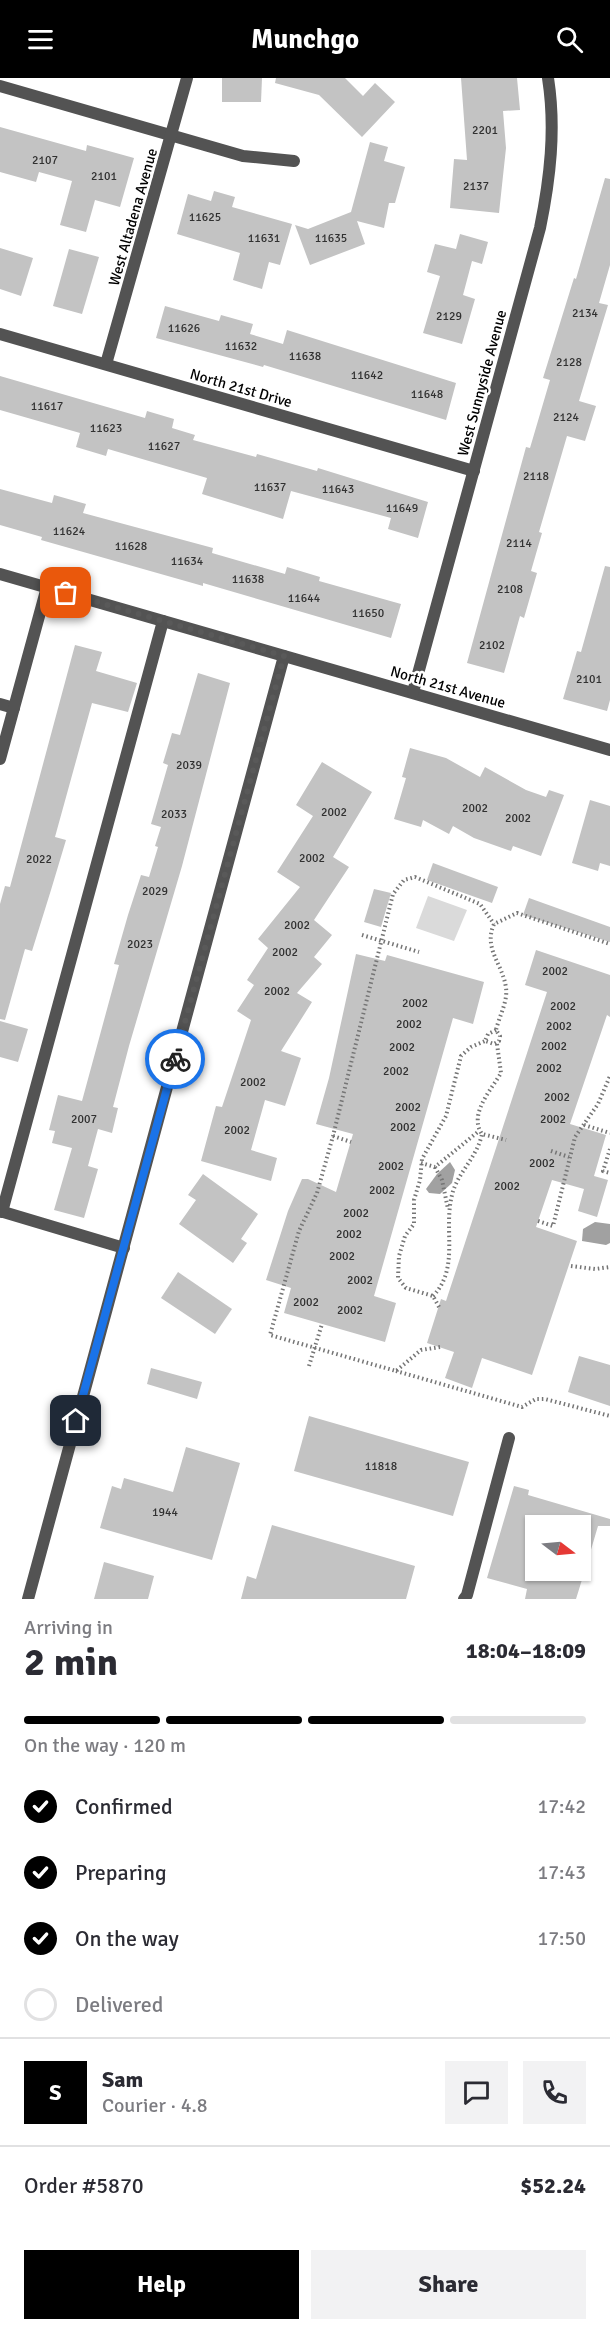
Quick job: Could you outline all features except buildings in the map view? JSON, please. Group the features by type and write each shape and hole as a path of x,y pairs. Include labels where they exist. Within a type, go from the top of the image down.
{"street":[{"name":"West Altadena Avenue","path":"106,364 187,78"},
{"name":"West Sunnyside Avenue","path":"413,692 540,228 550,180 552,112 548,78"},
{"path":"0,86 243,156 294,161"},
{"name":"North 21st Drive","path":"0,334 474,471"},
{"name":"North 21st Avenue","path":"0,574 610,750"},
{"path":"0,759 47,587"},
{"path":"124,1248 1,1211 163,621"},
{"path":"28,1599 284,656"},
{"path":"0,704 14,708"},
{"path":"466,1598 509,1438"}],"path":[{"path":"494,924 485,908 474,900 415,877 408,877 393,894 333,1136 316,1193 300,1231 270,1335 522,1407 536,1399 545,1399 610,1416"},
{"path":"485,1041 488,1034 496,1030 507,991 490,945 489,935 494,924 517,913 610,944"},
{"path":"362,935 419,952"},
{"path":"449,1215 455,1187 474,1158 481,1132 478,1117 483,1102 501,1073 496,1044 500,1036 496,1030"},
{"path":"439,1307 433,1296 406,1288 398,1278 399,1256 405,1236 414,1224 414,1200 421,1163 430,1142 446,1116 461,1056 471,1047 485,1041 496,1044"},
{"path":"538,1221 553,1226 575,1137 598,1104 610,1076"},
{"path":"583,1125 610,1133"},
{"path":"481,1132 506,1140"},
{"path":"435,1167 481,1132"},
{"path":"333,1136 351,1142"},
{"path":"610,1149 603,1171 610,1173"},
{"path":"551,1152 569,1157"},
{"path":"421,1163 435,1167 442,1180 449,1215 450,1247 445,1283 433,1296"},
{"path":"571,1266 595,1269 610,1267"},
{"path":"309,1366 322,1324"},
{"path":"396,1371 413,1354 429,1347 440,1347"}],"shaded area":[{"path":"428,896 467,910 454,941 416,928"},
{"path":"450,1162 455,1170 452,1183 440,1194 429,1193 426,1189"},
{"path":"595,1222 610,1224 610,1243 606,1245 582,1241 583,1229"}],"way so far":[{"path":"66,593 284,656 175,1059"}],"route":[{"path":"76,1421 175,1059"}]}
